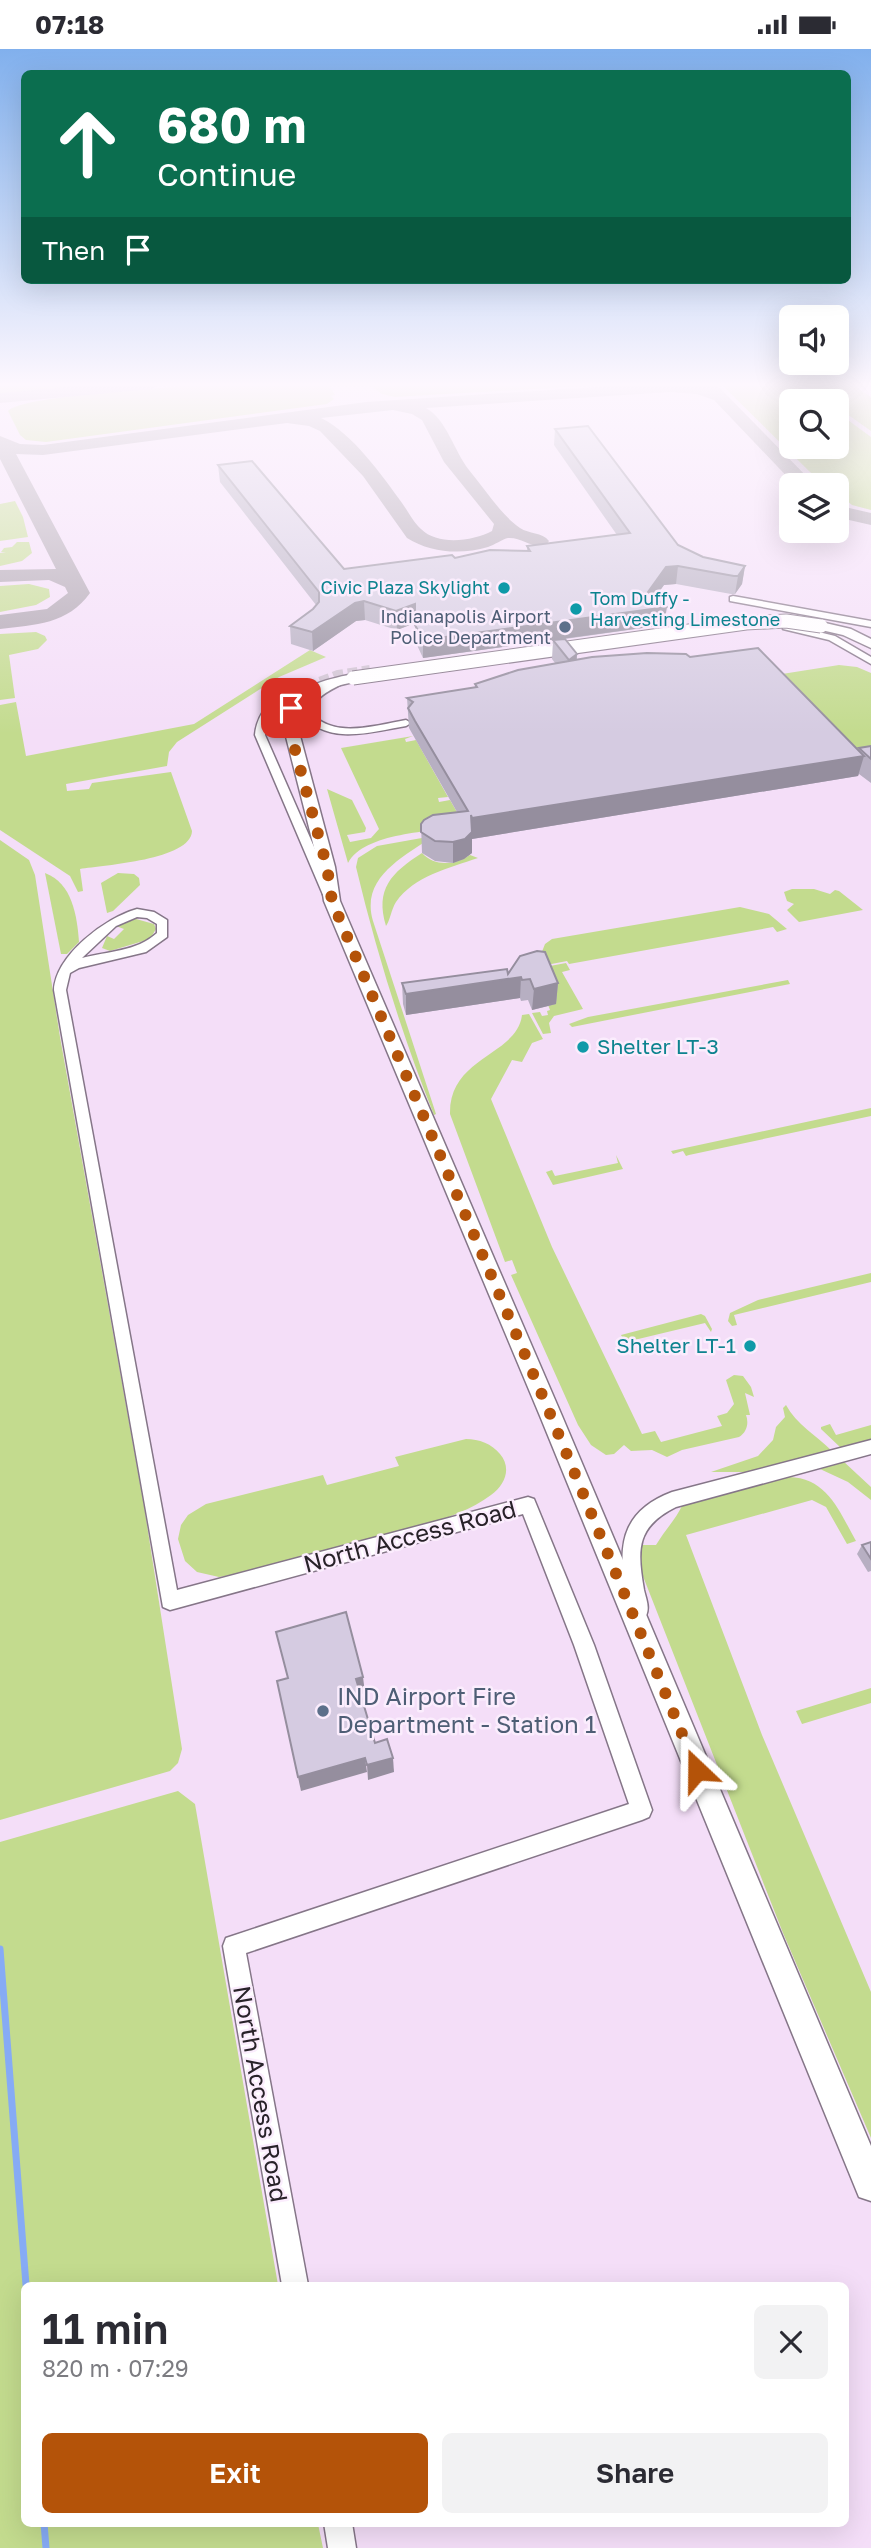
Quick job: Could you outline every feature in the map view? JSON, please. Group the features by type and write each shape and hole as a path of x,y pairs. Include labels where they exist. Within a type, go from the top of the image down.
{"street":[{"path":"733,599 871,624"},
{"path":"332,901 327,867 288,724 291,708 304,695 328,684 353,678 746,623 786,621 821,626 847,632 871,644"},
{"path":"775,625 832,638 871,660"},
{"path":"353,678 331,686 312,698 306,711 314,722 326,729 345,731 406,723"},
{"path":"293,692 266,712 260,735 546,1404 871,2185"},
{"path":"144,913 158,918 165,928 159,939 150,945 76,963 63,972 112,923 127,915 144,913"},
{"name":"North Access Road","path":"63,972 60,990 170,1601 527,1505 584,1645 642,1810 234,1946 294,2282"},
{"path":"647,1650 631,1563 631,1543 636,1527 648,1513 672,1500 871,1447"},
{"path":"339,2527 342,2548"}],"shaded area":[{"path":"0,501 779,501 779,543 849,543 849,501 871,501 871,2548 0,2548"}],"green space":[{"path":"15,501 28,537 0,541 0,504"},
{"path":"849,501 871,501 871,510 852,505"},
{"path":"17,542 29,542 32,553 22,561 0,566 0,553 6,552 1,552"},
{"path":"29,584 49,589 50,597 36,605 0,612 0,586"},
{"path":"36,632 47,640 38,649 9,655 15,698 0,700 0,634"},
{"path":"310,650 326,657 279,677 177,742 169,752 167,766 66,784 67,791 89,789 92,783 171,772 192,831 188,841 177,849 126,863 80,869 83,891 78,892 70,876 0,830 0,705 16,702 26,756 194,724"},
{"path":"839,665 857,667 871,673 871,760 763,677"},
{"path":"413,736 405,739 406,742 416,740 448,797 438,798 439,802 450,800 465,826 384,839 357,853 348,863 327,789 352,800 366,828 365,832 347,835 350,842 371,838 379,829 341,748"},
{"path":"433,836 387,870 373,892 371,906 373,921 436,1114 434,1115 390,993 356,867 358,858 377,846"},
{"path":"0,840 29,860 35,875 60,1037 144,1506 182,1749 178,1763 170,1771 0,1820"},
{"path":"422,853 433,861 445,863 470,855 478,858 444,869 412,886 396,902 386,926 383,902 388,883"},
{"path":"45,873 61,884 67,892 77,921 79,942 67,954 61,954"},
{"path":"118,873 134,874 139,878 140,885 113,911 107,913 101,883"},
{"path":"792,889 814,889 830,894 835,890 839,891 863,910 799,922 787,910 794,904 787,901 784,892"},
{"path":"740,907 769,914 787,929 777,932 773,927 569,964 567,961 536,967 545,944 552,939"},
{"path":"136,919 154,924 156,929 150,939 110,951 102,948 107,936 114,939 124,929 116,926"},
{"path":"566,963 570,970 562,972 583,1009 554,1016 549,1023 551,1033 543,1034 532,1013 548,1015 547,1011 550,1010 534,969"},
{"path":"788,980 790,984 572,1027 569,1024 588,1017"},
{"path":"529,1014 543,1039 532,1043 522,1062 512,1060 491,1099 552,1247 642,1434 655,1431 661,1442 722,1426 717,1416 727,1413 734,1404 726,1380 734,1375 743,1376 754,1397 745,1393 750,1415 746,1415 747,1427 739,1437 682,1450 667,1457 652,1450 631,1451 624,1445 614,1454 606,1455 591,1445 578,1425 511,1275 517,1273 512,1260 505,1262 450,1114 453,1095 460,1080 471,1068 508,1040 517,1029 522,1015"},
{"path":"871,1108 871,1116 686,1156 683,1151 673,1154 671,1151"},
{"path":"616,1155 623,1169 553,1185 546,1172 552,1170 555,1176 618,1163"},
{"path":"871,1273 871,1282 734,1315 737,1325 732,1326 728,1321 730,1313 758,1300"},
{"path":"701,1314 705,1316 711,1332 705,1323 630,1341 634,1348 630,1351 621,1335"},
{"path":"786,1405 801,1424 832,1451 751,1472 711,1472 758,1456 773,1440 776,1427 785,1417 783,1408"},
{"path":"830,1424 836,1435 871,1425 871,1440 841,1448 821,1429"},
{"path":"466,1439 493,1447 504,1459 506,1470 496,1491 457,1514 264,1568 219,1577 197,1572 185,1561 178,1539 181,1525 188,1515 206,1504 323,1475 327,1485 399,1466 395,1457"},
{"path":"843,1461 871,1487 871,1500 848,1482 820,1469"},
{"path":"789,1477 814,1483 823,1490 838,1509 856,1541 847,1544 826,1507 812,1500 686,1535 762,1735 871,1992 871,2138 783,1933 637,1561 638,1545 656,1545 683,1504"},
{"path":"871,1688 871,1703 802,1724 796,1711"},
{"path":"178,1791 195,1804 277,2282 21,2282 21,2527 319,2527 323,2548 0,2548 0,1842"}],"building":[{"path":"246,501 286,501 344,569 452,555 455,558 490,550 530,551 527,546 630,533 607,501 644,501 678,545 703,557 745,566 738,576 678,566 666,567 648,592 667,607 423,640 415,625 415,604 396,611 364,601 355,603 312,632 290,626 319,602 319,592"},
{"path":"565,639 577,654 569,660 553,640"},
{"path":"758,648 864,756 472,818 471,815 472,832 465,839 453,842 435,841 421,832 421,824 433,815 468,811 415,721 408,708 413,702 407,698 477,687 475,684 518,670 592,657 647,653 686,654 690,657"},
{"path":"871,746 871,759 859,748"},
{"path":"537,951 545,952 558,983 534,989 530,979 522,980 521,977 406,994 402,983 507,969 508,974 520,956"},
{"path":"871,1542 871,1559 862,1545"},
{"name":"IND Airport Fire Department - Station 1","path":"346,1612 363,1677 356,1679 375,1743 387,1739 393,1758 367,1765 365,1758 298,1777 277,1681 288,1678 276,1632"}],"waterway":[{"path":"0,1949 26,2282"},
{"path":"44,2527 46,2548"}],"taxiway":[{"path":"31,501 74,583"},
{"path":"390,501 414,534 434,543 458,546 481,543 501,534 504,524"},
{"path":"485,501 504,524"},
{"path":"849,514 871,519"},
{"path":"504,524 515,534 539,541"},
{"path":"0,576 52,574 74,583"},
{"path":"0,622 44,617 64,609 79,593 74,583"}],"tunnel":[{"path":"293,692 338,675 370,670"}],"place":[{"name":"Civic Plaza Skylight","path":"504,588"},
{"name":"Tom Duffy - Harvesting Limestone","path":"576,609"},
{"name":"Indianapolis Airport Police Department","path":"565,627"},
{"name":"Shelter LT-3","path":"583,1047"},
{"name":"Shelter LT-1","path":"750,1346"},
{"name":"IND Airport Fire Department - Station 1","path":"323,1711"}],"route":[{"path":"291,708 288,724 327,867 332,901 551,1416 697,1770"}]}
